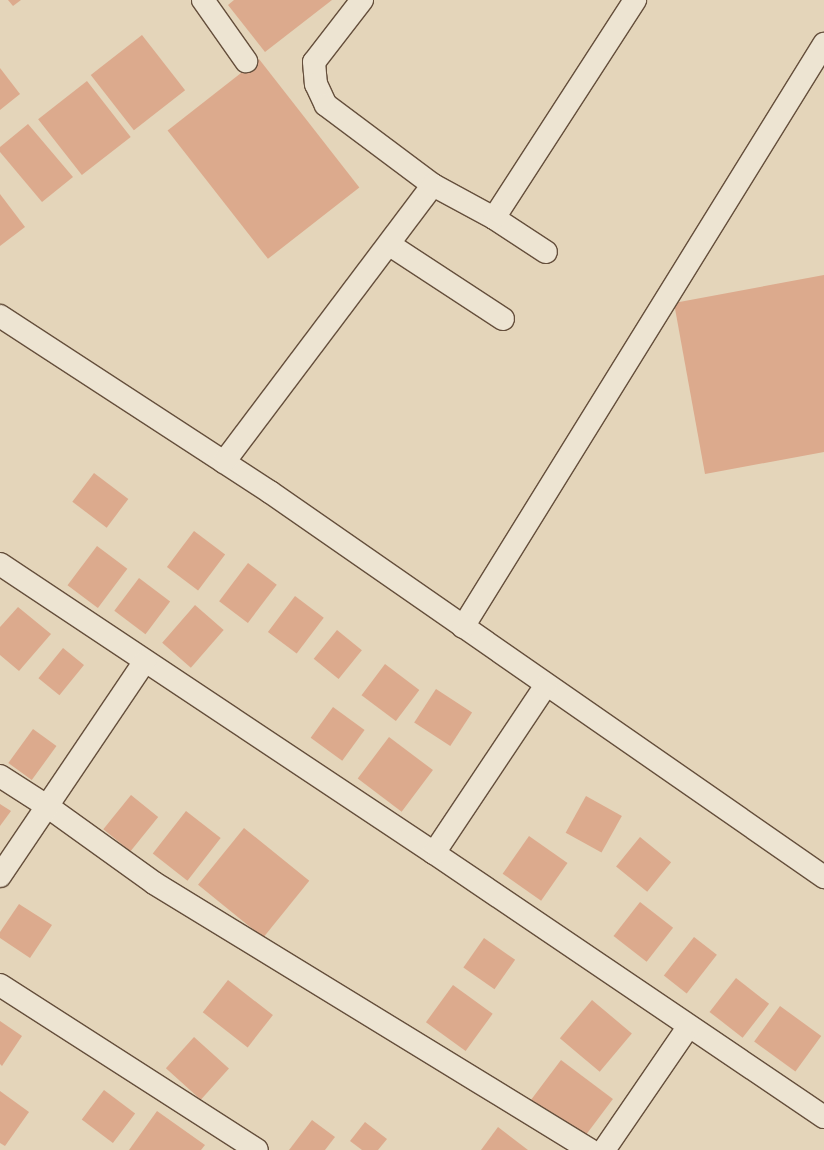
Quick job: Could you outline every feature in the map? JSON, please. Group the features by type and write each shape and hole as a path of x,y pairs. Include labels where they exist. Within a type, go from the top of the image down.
{"street":[{"path":"203,0 246,61"},
{"path":"362,0 314,62 316,84 326,105 433,185 494,218 546,252"},
{"path":"494,218 635,0"},
{"path":"463,627 824,44"},
{"path":"224,462 390,245 433,185"},
{"path":"390,245 503,318"},
{"path":"0,316 224,462 824,877"},
{"path":"0,564 434,853 824,1117"},
{"path":"0,876 145,661"},
{"path":"434,853 546,685"},
{"path":"0,776 47,806 154,883 590,1150"},
{"path":"0,984 257,1150"},
{"path":"604,1150 689,1026"}],"building":[{"path":"8,0 21,0 13,6"},
{"path":"234,0 332,0 265,52 228,5"},
{"path":"142,35 185,90 134,130 91,75"},
{"path":"259,59 359,187 268,259 168,130"},
{"path":"0,68 20,94 0,110"},
{"path":"87,81 131,137 82,175 38,119"},
{"path":"28,124 73,177 42,202 0,152 0,147"},
{"path":"0,194 25,227 0,246"},
{"path":"824,275 824,452 705,474 674,303"},
{"path":"94,473 128,499 107,528 72,502"},
{"path":"194,531 225,554 198,590 167,567"},
{"path":"97,546 127,569 98,608 68,585"},
{"path":"248,563 277,585 248,623 219,601"},
{"path":"139,578 170,601 145,634 114,611"},
{"path":"295,596 324,618 297,654 268,632"},
{"path":"195,605 224,630 191,668 162,643"},
{"path":"18,607 51,634 19,671 0,655 0,627"},
{"path":"337,630 362,650 339,679 314,659"},
{"path":"63,648 84,665 59,695 38,678"},
{"path":"385,664 419,690 396,721 362,695"},
{"path":"436,689 472,712 450,746 414,723"},
{"path":"333,707 365,730 342,761 311,738"},
{"path":"33,729 56,746 32,780 8,763"},
{"path":"389,737 433,770 402,812 358,779"},
{"path":"131,795 158,817 131,851 103,829"},
{"path":"586,796 622,816 601,853 566,833"},
{"path":"0,804 11,811 0,826"},
{"path":"186,811 221,838 187,881 153,854"},
{"path":"244,828 309,881 263,938 198,885"},
{"path":"529,836 568,863 541,901 503,874"},
{"path":"640,837 671,862 647,892 616,867"},
{"path":"640,902 673,928 647,962 614,936"},
{"path":"19,904 52,925 30,958 0,938 0,932"},
{"path":"694,937 717,955 687,993 664,976"},
{"path":"484,938 515,960 494,989 463,967"},
{"path":"736,978 769,1004 743,1038 710,1012"},
{"path":"228,980 273,1015 248,1047 203,1012"},
{"path":"453,985 493,1014 466,1051 426,1022"},
{"path":"592,1000 632,1033 600,1072 560,1038"},
{"path":"780,1006 821,1036 795,1072 754,1042"},
{"path":"0,1021 22,1036 2,1066 0,1064"},
{"path":"194,1037 229,1068 201,1100 166,1068"},
{"path":"561,1060 613,1099 577,1147 525,1108"},
{"path":"104,1090 135,1113 113,1143 82,1120"},
{"path":"0,1091 29,1112 5,1146 0,1143"},
{"path":"157,1111 205,1145 201,1150 129,1150"},
{"path":"312,1120 335,1137 325,1150 289,1150"},
{"path":"365,1122 387,1139 378,1150 362,1150 350,1141"},
{"path":"498,1127 528,1150 481,1150"}]}
